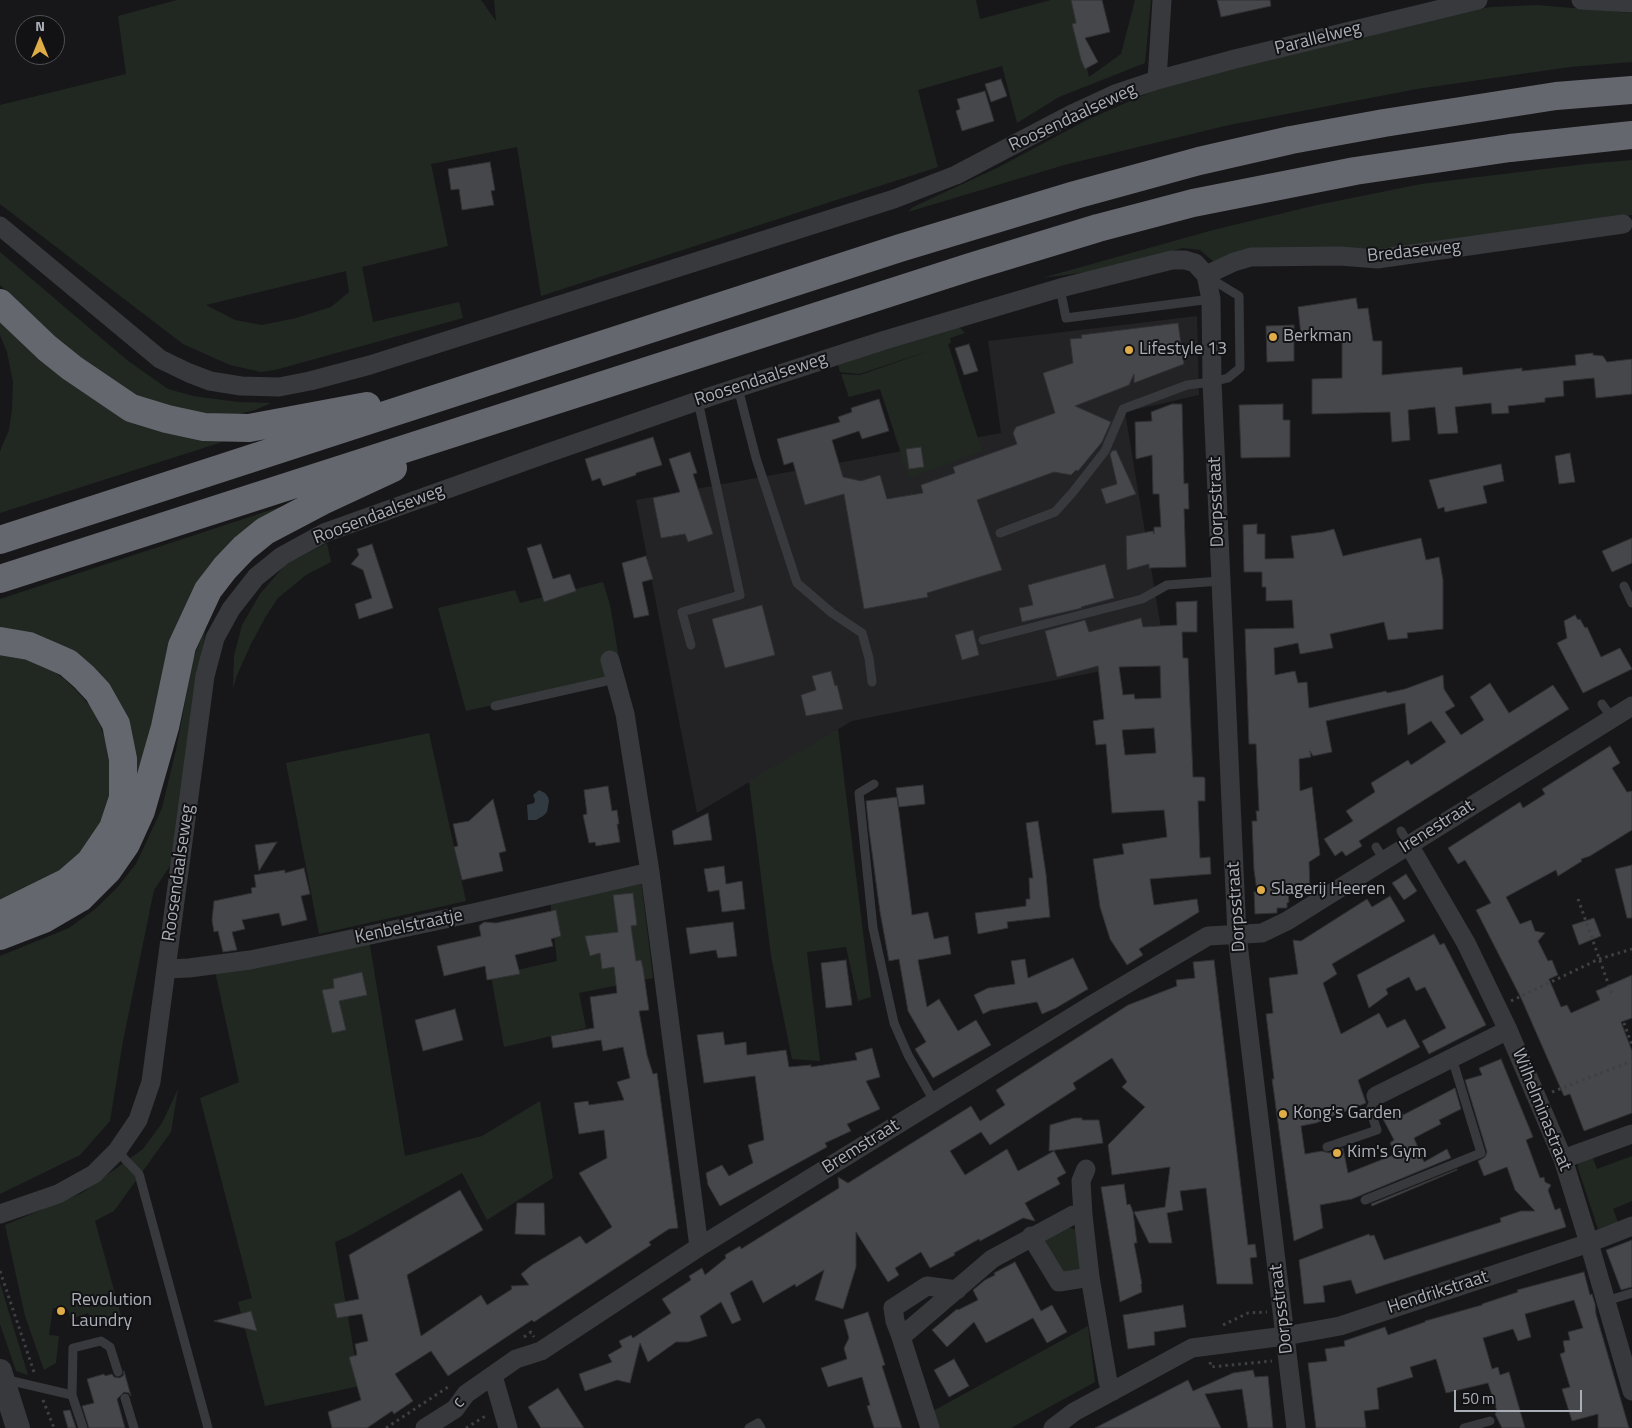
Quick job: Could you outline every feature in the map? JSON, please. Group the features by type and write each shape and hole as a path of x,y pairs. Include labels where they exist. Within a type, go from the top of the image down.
{"highway":[{"path":"0,540 900,248 1075,195 1199,161 1310,136 1556,96 1632,90"},
{"path":"0,579 970,267 1098,228 1193,204 1355,171 1510,148 1632,136"},
{"path":"0,303 47,348 72,368 131,408 167,419 204,426 249,428 471,388"},
{"path":"0,936 44,919 80,898 108,870 126,844 141,811 165,727 182,646 208,590 244,548 265,531 322,501 511,415"},
{"path":"0,642 29,646 68,663 84,678 98,692 116,724 123,759 123,798 113,828 90,862 67,882 0,915"}],"street":[{"path":"1157,80 1162,0"},
{"name":"Parallelweg","path":"1157,80 1235,59 1478,0"},
{"path":"1581,0 1632,2"},
{"name":"Roosendaalseweg","path":"0,226 160,360 210,381 241,386 279,387 370,365 894,199 956,175 1074,112 1115,94 1157,80"},
{"name":"Bredaseweg","path":"1206,275 1234,262 1252,257 1340,256 1377,259 1628,228"},
{"name":"Roosendaalseweg","path":"0,1214 58,1194 94,1174 117,1151 138,1120 151,1082 205,676 215,638 231,609 256,577 282,556 324,533 544,454 885,340 1060,288 1172,260 1185,260 1196,264 1206,275"},
{"name":"Dorpsstraat","path":"1206,275 1211,299 1212,382 1220,580 1237,936 1296,1428"},
{"path":"610,660 625,714 650,872 699,1247"},
{"name":"Irenestraat","path":"1237,936 1262,933 1287,921 1380,854 1607,711 1632,706"},
{"name":"Wilhelminastraat","path":"1405,838 1466,943 1498,1007 1563,1159 1632,1391"},
{"name":"Kenbelstraatje","path":"167,969 250,960 473,913 650,872"},
{"name":"Bremstraat","path":"493,1376 516,1359 541,1351 699,1247 1093,1004 1208,936 1237,936"},
{"path":"1376,1096 1508,1030"},
{"path":"1563,1159 1632,1134"},
{"path":"1086,1169 1081,1181 1090,1277 1108,1382 1113,1391"},
{"path":"901,1337 992,1259 1073,1214 1083,1215"},
{"name":"Hendrikstraat","path":"1053,1428 1074,1412 1192,1348 1285,1336 1340,1326 1589,1243 1632,1226"},
{"path":"1031,1236 1059,1282 1090,1277"},
{"path":"930,1428 901,1337 894,1321 893,1308 927,1286 957,1290"},
{"path":"493,1376 508,1428"},
{"name":"c","path":"426,1428 455,1410 466,1394 493,1376"},
{"path":"2,1377 18,1428"}],"lane":[{"path":"1000,532 1055,512 1105,451 1123,409 1187,385 1228,378 1240,368 1239,296 1206,275"},
{"path":"1060,288 1066,318 1211,299"},
{"path":"738,388 756,458 797,583 832,613 862,633 872,682"},
{"path":"691,645 682,612 740,595 698,401"},
{"path":"983,640 1142,599 1167,584 1220,580"},
{"path":"1624,586 1632,603"},
{"path":"495,706 615,679"},
{"path":"874,784 859,793 873,928 894,1023 908,1055 934,1101"},
{"path":"1365,1200 1481,1153 1452,1058"},
{"path":"1327,1147 1377,1130 1370,1110 1376,1096"},
{"path":"117,1151 139,1174 208,1428"},
{"path":"1606,1301 1632,1293"},
{"path":"83,1428 72,1395 73,1348 101,1341 110,1347 118,1372"},
{"path":"2,1377 72,1395"},
{"path":"125,1398 134,1428"},
{"path":"1464,1428 1490,1421"},
{"path":"749,1428 758,1423 761,1428"}],"path":[{"path":"1578,898 1613,996"},
{"path":"1498,1007 1599,959 1632,949"},
{"path":"1624,1023 1632,1045"},
{"path":"1537,1098 1632,1061"},
{"path":"0,1271 54,1428"},
{"path":"1208,1346 1211,1367 1288,1359"},
{"path":"466,1428 501,1406"}],"shaded area":[{"path":"177,0 481,0 496,21 494,0 976,0 980,19 1051,0 1071,0 1089,77 1121,54 1135,0 1151,0 1145,63 1059,97 1017,123 1002,66 918,90 938,167 541,296 517,147 431,164 448,246 362,267 373,322 459,302 463,318 275,370 261,372 230,365 183,344 0,204 0,105 126,74 118,16","holes":["346,271 349,292 331,307 296,318 262,325 235,320 206,305"]},
{"path":"1537,5 1632,13 1632,62 1570,67 1417,89 1229,125 1064,165 908,212 913,207 997,168 1087,120 1155,90 1415,20 1491,7"},
{"path":"1632,160 1632,215 1378,252 1214,262 1200,250 1183,248 1095,271 1042,278 1213,230 1317,205 1421,184"},
{"path":"0,252 127,360 168,389 193,396 238,402 271,403 255,410 232,416 203,417 135,398 60,343 0,285"},
{"path":"0,314 59,368 238,437 0,513 0,451 9,430 13,382 7,352 0,335"},
{"path":"1197,316 1199,395 1125,412 1166,658 852,721 697,813 636,500 1001,433 988,341"},
{"path":"957,325 965,333 950,338 951,343 948,344 982,451 909,478 880,389 849,397 841,374 860,375 935,349 859,374 840,372 838,365"},
{"path":"289,504 222,558 134,804 123,718 0,631 0,599"},
{"path":"327,543 331,562 306,575 278,598 251,644 233,689 234,656 242,625 260,594 285,565"},
{"path":"603,582 610,605 622,676 466,711 438,608 515,590 520,603"},
{"path":"206,625 172,863 154,890 123,1041 110,1121 80,1155 0,1194 0,956 69,928 94,910 116,889 136,864 162,808 176,750 193,660"},
{"path":"0,653 29,660 47,667 77,691 91,707 100,725 108,747 111,771 110,796 102,825 76,864 0,905"},
{"path":"838,729 871,997 858,1001 846,947 807,952 820,1061 792,1059 771,956 749,781"},
{"path":"429,733 466,901 319,934 286,763"},
{"path":"539,790 548,797 547,812 536,820 528,820 527,805 534,803 533,795"},
{"path":"641,879 653,978 579,993 586,1028 504,1047 491,976 557,961 550,900"},
{"path":"369,940 405,1156 482,1136 540,1101 553,1178 487,1220 462,1173 335,1242 360,1386 265,1406 238,1302 252,1298 200,1098 239,1082 215,971"},
{"path":"178,1089 171,1132 114,1211 95,1221 122,1319 93,1328 88,1313 71,1319 68,1310 53,1308 49,1335 59,1336 56,1363 44,1370 25,1316 5,1225 82,1193 143,1149 162,1123"},
{"path":"1592,1156 1597,1169 1632,1156 1632,1201 1613,1209 1618,1222 1598,1229 1578,1168 1578,1164"},
{"path":"1066,1226 1076,1230 1083,1270 1062,1275 1044,1238"},
{"path":"0,1283 28,1375 16,1371 0,1324"},
{"path":"1088,1326 1095,1382 1011,1428 939,1428 933,1411"}],"building":[{"path":"1071,0 1102,0 1110,32 1085,38 1098,62 1085,69 1072,24 1076,23"},
{"path":"1217,0 1270,0 1271,6 1221,17"},
{"path":"1001,79 1007,96 991,102 985,84"},
{"path":"985,91 994,121 962,131 956,111 960,109 957,99"},
{"path":"490,162 495,190 491,191 494,205 462,210 459,189 451,190 448,169"},
{"path":"1356,298 1358,309 1368,308 1373,341 1382,341 1382,375 1462,367 1463,375 1522,368 1522,371 1576,365 1575,355 1593,353 1593,355 1603,356 1607,362 1632,359 1632,394 1596,398 1594,378 1563,381 1564,396 1545,398 1545,402 1508,406 1509,413 1492,414 1491,403 1455,407 1458,433 1438,434 1435,407 1408,410 1410,440 1392,442 1390,412 1312,414 1312,379 1342,378 1342,330 1301,336 1298,307"},
{"path":"1178,323 1184,364 1134,383 1134,374 1129,385 1075,406 1111,422 1102,442 1078,471 1076,470 1071,475 1054,472 977,500 1002,570 927,593 928,597 864,609 844,494 805,505 793,462 784,465 777,439 840,422 838,417 852,412 851,408 879,399 889,431 862,439 859,431 832,440 843,477 861,481 880,475 887,499 923,493 921,485 955,473 953,467 1017,444 1013,433 1016,427 1055,413 1043,373 1073,363 1070,339 1082,338 1081,335"},
{"path":"1294,325 1294,361 1267,362 1266,326"},
{"path":"969,344 978,371 964,375 955,348"},
{"path":"1172,404 1182,404 1184,484 1188,483 1189,509 1184,509 1186,567 1149,568 1149,564 1127,570 1126,536 1153,531 1154,534 1154,527 1161,527 1159,494 1153,494 1152,455 1136,459 1135,422 1152,421 1151,412"},
{"path":"1283,404 1283,420 1290,420 1290,457 1241,458 1239,405"},
{"path":"653,437 662,465 603,486 600,478 592,481 585,459"},
{"path":"921,447 924,467 909,469 906,449"},
{"path":"1116,450 1136,494 1106,504 1101,489 1117,484 1110,454"},
{"path":"690,452 697,473 693,474 713,534 688,542 685,534 661,538 653,498 680,492 669,459"},
{"path":"1570,453 1575,482 1559,484 1555,456"},
{"path":"1501,464 1504,481 1483,486 1487,503 1445,512 1444,507 1438,509 1429,480"},
{"path":"1257,524 1257,534 1265,534 1265,559 1294,558 1291,536 1334,529 1343,556 1421,538 1426,560 1439,557 1443,580 1443,629 1407,633 1408,638 1388,640 1384,622 1330,634 1333,648 1300,654 1298,643 1274,648 1275,675 1295,671 1298,683 1307,682 1309,708 1386,691 1387,693 1405,689 1443,675 1444,689 1455,706 1445,712 1461,735 1484,720 1470,697 1490,683 1509,713 1553,685 1569,709 1359,841 1362,846 1346,856 1342,851 1335,856 1324,839 1353,821 1346,811 1375,792 1371,783 1408,760 1411,765 1446,742 1431,721 1408,735 1405,703 1326,721 1332,752 1313,756 1310,751 1311,757 1299,759 1300,791 1312,787 1320,855 1309,862 1310,889 1288,890 1289,902 1287,903 1287,908 1277,908 1277,913 1255,914 1254,892 1257,891 1252,821 1257,821 1256,811 1259,811 1256,744 1249,744 1245,629 1294,628 1292,600 1266,601 1266,587 1262,587 1262,572 1244,572 1243,525"},
{"path":"1632,538 1632,563 1612,572 1602,551"},
{"path":"372,544 393,608 359,619 355,604 372,598 363,570 351,564 359,555 357,549"},
{"path":"541,544 553,579 570,574 576,591 544,602 527,548"},
{"path":"646,556 653,579 642,582 649,615 634,618 622,563"},
{"path":"1105,564 1114,598 1082,608 1022,622 1019,608 1033,605 1028,585"},
{"path":"1197,601 1197,632 1182,632 1183,658 1188,658 1193,777 1204,777 1205,779 1205,801 1198,801 1200,858 1210,857 1211,874 1150,879 1154,905 1197,899 1199,912 1139,949 1143,955 1127,965 1110,939 1100,907 1093,859 1124,854 1122,844 1167,837 1164,810 1112,813 1106,744 1096,745 1093,721 1104,719 1098,666 1057,677 1045,631 1085,620 1089,632 1141,618 1143,627 1177,625 1176,602","holes":["1160,666 1161,698 1135,699 1134,694 1123,695 1119,667","1154,728 1156,753 1125,755 1122,730"]},
{"path":"762,605 775,655 725,668 712,619"},
{"path":"1575,615 1578,620 1580,619 1585,628 1587,627 1601,657 1620,648 1632,669 1583,693 1557,643 1567,638 1564,621"},
{"path":"973,630 979,655 962,660 955,635"},
{"path":"831,671 835,686 837,685 843,709 806,716 801,695 816,690 812,676"},
{"path":"1610,746 1620,763 1612,768 1627,792 1632,791 1632,830 1590,856 1581,859 1582,861 1558,876 1556,870 1506,897 1520,924 1531,920 1535,931 1545,933 1538,941 1548,961 1552,960 1558,975 1549,979 1561,1007 1567,1005 1571,1013 1600,1000 1596,991 1632,975 1632,1018 1621,1022 1632,1051 1632,1113 1584,1131 1570,1094 1564,1096 1521,998 1476,910 1491,903 1465,860 1458,864 1448,848 1520,802 1523,808 1545,794 1542,789"},
{"path":"923,785 925,804 899,807 896,788"},
{"path":"608,786 612,811 617,810 620,842 596,846 595,842 589,843 583,815 587,814 584,790"},
{"path":"897,797 912,915 928,912 934,939 948,936 951,954 918,960 927,1007 939,999 958,1031 976,1020 991,1045 933,1078 915,1049 926,1042 908,1011 899,959 889,961 880,912 869,830 866,801"},
{"path":"493,799 506,851 499,853 503,871 462,880 454,847 458,846 453,824 469,821"},
{"path":"708,813 712,840 674,845 672,831"},
{"path":"1038,821 1050,917 1007,922 1008,928 978,934 975,913 1026,906 1026,899 1030,899 1029,878 1033,878 1026,823"},
{"path":"277,842 259,871 255,845"},
{"path":"1632,865 1632,918 1627,918 1615,869"},
{"path":"724,866 726,884 742,881 745,909 722,912 719,890 708,892 704,869"},
{"path":"304,868 310,894 301,896 307,920 282,926 279,913 242,920 245,929 232,932 237,950 223,952 218,931 214,932 212,920 214,901 252,893 251,888 256,887 254,875 285,870 285,873"},
{"path":"1406,874 1417,891 1404,900 1392,883"},
{"path":"633,893 637,925 631,926 636,961 641,960 643,968 649,1010 639,1011 647,1055 653,1074 657,1073 678,1228 669,1229 649,1242 651,1245 534,1322 532,1320 448,1376 431,1351 395,1374 413,1401 394,1414 392,1411 367,1428 332,1428 328,1412 361,1400 349,1357 357,1355 355,1344 368,1341 362,1314 337,1318 334,1304 359,1299 349,1255 460,1190 483,1230 407,1275 421,1336 481,1295 487,1305 512,1289 511,1286 529,1285 521,1274 532,1265 580,1236 586,1244 612,1227 579,1173 607,1158 604,1130 579,1134 574,1103 588,1101 589,1105 624,1100 617,1082 630,1078 623,1047 603,1051 601,1040 553,1048 551,1036 594,1028 590,997 617,993 614,967 602,969 600,953 590,956 585,936 618,932 613,895"},
{"path":"1390,896 1405,921 1332,964 1337,974 1323,983 1341,1034 1379,1013 1387,1028 1405,1019 1420,1047 1358,1080 1366,1103 1316,1123 1301,1126 1305,1154 1322,1151 1329,1153 1343,1148 1348,1173 1396,1154 1390,1143 1394,1140 1382,1117 1400,1108 1403,1115 1455,1088 1461,1109 1439,1120 1441,1124 1414,1138 1424,1162 1447,1149 1451,1158 1352,1199 1320,1205 1323,1228 1294,1241 1272,1079 1274,1079 1266,1014 1273,1013 1269,978 1298,974 1293,940 1301,941 1367,899 1372,907"},
{"path":"556,910 561,936 551,939 553,946 515,955 520,974 487,980 485,966 444,976 437,946 481,936 479,926 484,922 496,923"},
{"path":"1594,918 1601,936 1579,945 1572,925"},
{"path":"733,922 737,956 718,958 716,950 690,954 686,928"},
{"path":"1434,934 1440,945 1444,943 1486,1025 1429,1054 1422,1041 1446,1028 1425,987 1416,991 1409,977 1386,989 1388,994 1369,1008 1357,975"},
{"path":"1073,958 1088,989 1042,1014 1037,1002 991,1010 983,1014 974,995 988,988 1015,984 1011,961 1025,959 1028,978"},
{"path":"846,960 852,1005 826,1008 821,963"},
{"path":"1214,960 1248,1245 1255,1244 1257,1257 1250,1258 1253,1284 1217,1284 1206,1188 1180,1191 1183,1210 1167,1213 1172,1243 1149,1243 1134,1212 1165,1207 1170,1167 1112,1175 1108,1145 1145,1107 1122,1087 1127,1082 1112,1058 1073,1083 1076,1089 990,1145 981,1132 950,1151 965,1175 1007,1149 1018,1171 1054,1151 1066,1173 1057,1178 1060,1184 1025,1203 1035,1221 1023,1218 980,1241 979,1239 954,1253 955,1255 930,1268 921,1252 895,1268 899,1275 888,1282 856,1232 856,1267 843,1309 815,1300 824,1270 796,1287 795,1284 763,1303 752,1280 730,1293 741,1320 732,1324 721,1302 700,1316 707,1336 688,1342 676,1342 648,1362 640,1343 630,1383 617,1380 585,1391 579,1374 612,1362 608,1355 622,1347 619,1341 631,1335 633,1338 671,1313 662,1299 691,1280 689,1276 702,1268 705,1275 726,1258 725,1255 740,1246 741,1249 839,1188 838,1177 848,1183 971,1106 980,1121 1005,1105 996,1090 1128,1005 1177,986 1176,980 1195,978 1193,962"},
{"path":"362,972 367,995 339,1001 346,1030 332,1033 322,990 334,988 333,979"},
{"path":"455,1009 463,1040 423,1051 415,1020"},
{"path":"723,1032 725,1045 746,1042 747,1055 786,1050 789,1067 811,1065 811,1067 857,1060 855,1053 872,1048 880,1077 866,1081 880,1109 847,1124 851,1131 825,1143 827,1147 720,1206 708,1185 706,1173 722,1165 729,1176 753,1163 748,1145 764,1140 755,1076 704,1083 697,1035"},
{"path":"1501,1059 1533,1137 1526,1140 1540,1178 1544,1177 1545,1182 1551,1185 1548,1190 1555,1210 1560,1208 1566,1227 1356,1294 1351,1280 1323,1286 1325,1302 1304,1304 1299,1260 1369,1234 1370,1236 1374,1235 1384,1260 1501,1222 1500,1218 1521,1211 1535,1211 1515,1190 1507,1167 1484,1176 1478,1161 1485,1157 1487,1152 1465,1080 1482,1075 1479,1068"},
{"path":"1074,1118 1099,1120 1103,1143 1049,1151 1050,1125"},
{"path":"1457,1169 1372,1206 1371,1204"},
{"path":"1124,1184 1127,1205 1130,1204 1133,1212 1137,1243 1134,1243 1142,1292 1120,1302 1101,1187"},
{"path":"517,1203 544,1203 545,1235 515,1234"},
{"path":"1632,1240 1632,1287 1621,1290 1606,1250"},
{"path":"1015,1262 1041,1311 1052,1305 1067,1332 1047,1343 1033,1318 986,1343 974,1322 947,1347 932,1330 957,1309 978,1300 973,1290 985,1280 995,1275 994,1273"},
{"path":"1584,1272 1590,1295 1592,1294 1595,1304 1596,1314 1629,1428 1598,1428 1598,1414 1572,1421 1562,1389 1570,1387 1560,1354 1565,1352 1563,1341 1570,1340 1568,1332 1583,1328 1574,1300 1525,1314 1531,1337 1518,1341 1513,1329 1483,1338 1492,1369 1498,1367 1500,1375 1509,1372 1525,1428 1502,1428 1495,1414 1497,1411 1488,1383 1446,1393 1436,1359 1410,1367 1413,1377 1377,1388 1379,1409 1364,1411 1366,1428 1316,1428 1308,1363 1327,1361 1325,1349 1345,1346 1344,1341 1385,1327 1388,1335 1425,1321 1482,1305 1518,1292 1517,1290"},
{"path":"1183,1305 1186,1327 1154,1332 1155,1345 1128,1349 1123,1315"},
{"path":"251,1311 257,1331 214,1321"},
{"path":"868,1312 885,1365 882,1366 902,1428 874,1428 867,1406 870,1405 862,1377 828,1387 821,1368 847,1359 844,1348 849,1338 844,1320"},
{"path":"954,1359 969,1386 949,1397 934,1370"},
{"path":"1253,1370 1255,1377 1268,1376 1273,1428 1248,1428 1242,1389 1205,1394 1221,1428 1095,1428 1188,1380 1193,1391 1233,1373"},
{"path":"124,1371 131,1396 129,1393 124,1392 117,1399 125,1428 89,1428 82,1406 94,1403 87,1379 104,1374 105,1376 112,1374 114,1377 119,1378 123,1376"},
{"path":"558,1388 584,1428 541,1428 528,1407"},
{"path":"70,1410 76,1428 68,1428 63,1411"}],"place":[{"name":"Berkman","path":"1273,337"},
{"name":"Lifestyle 13","path":"1129,350"},
{"name":"Slagerij Heeren","path":"1261,890"},
{"name":"Kong's Garden","path":"1283,1114"},
{"name":"Kim's Gym","path":"1337,1153"},
{"name":"Revolution Laundry","path":"61,1311"}]}
